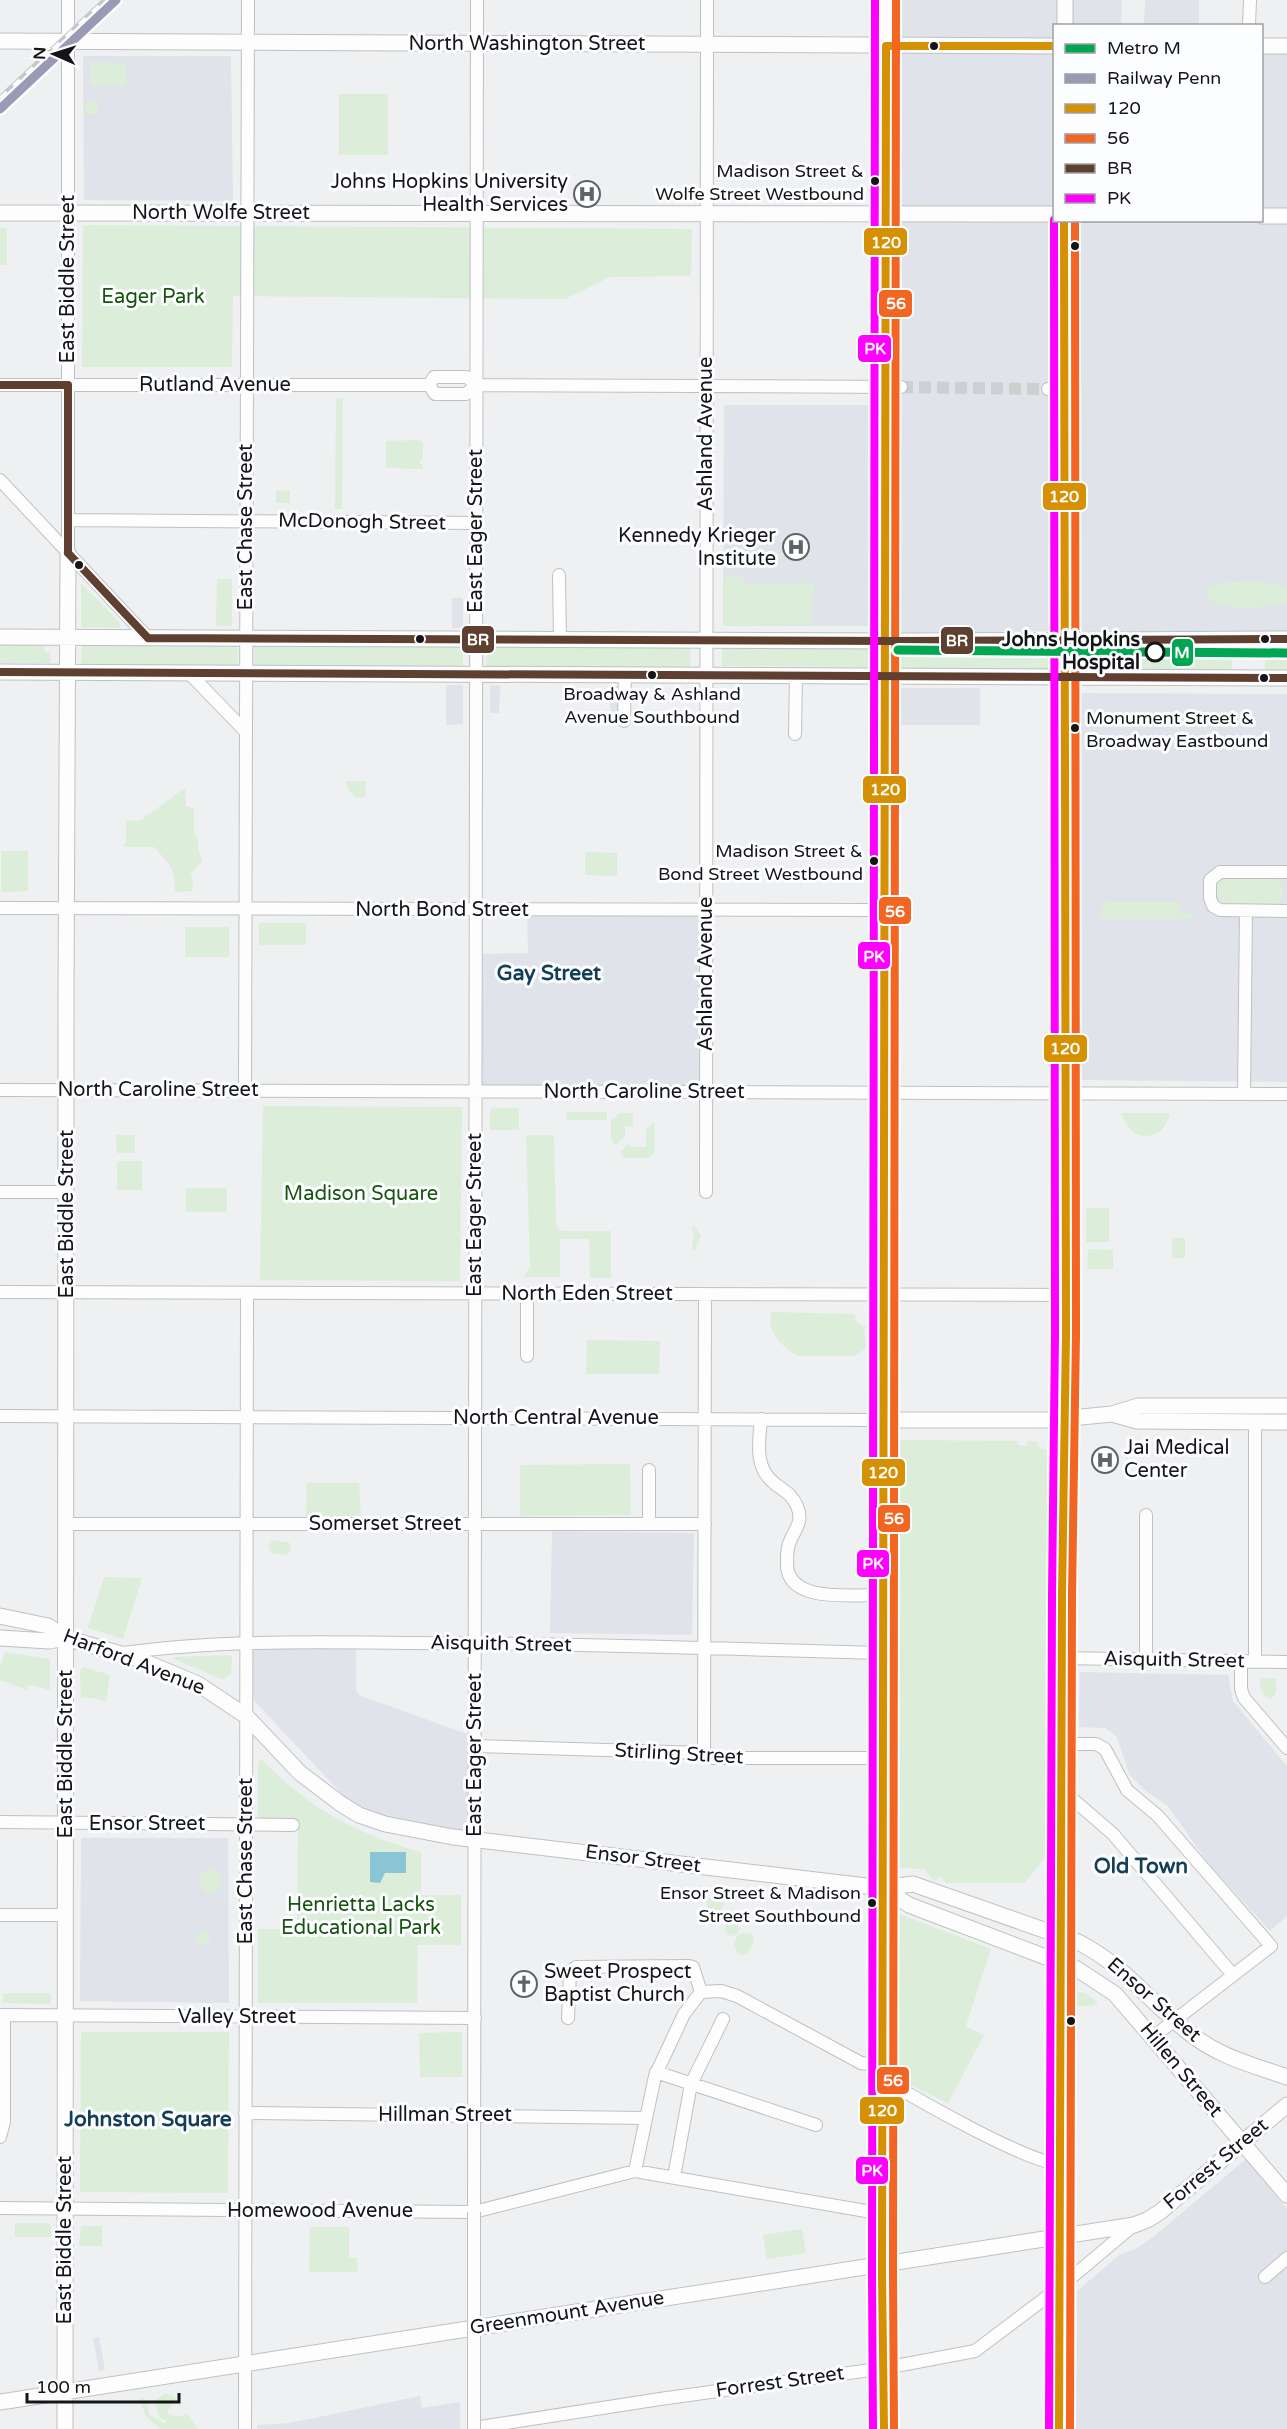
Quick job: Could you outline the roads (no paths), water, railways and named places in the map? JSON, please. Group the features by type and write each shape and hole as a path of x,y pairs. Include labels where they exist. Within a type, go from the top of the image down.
{"main road":[{"path":"884,2429 884,641 893,387 885,214 886,0"},
{"path":"1065,0 1065,24"},
{"name":"North Washington Street","path":"0,41 1053,46"},
{"path":"1263,46 1287,46"},
{"name":"North Wolfe Street","path":"0,213 1053,214"},
{"path":"1263,216 1287,216"},
{"path":"1059,2429 1061,1744 1066,1295 1064,222"},
{"name":"East Biddle Street","path":"65,2429 68,553"},
{"path":"0,637 884,641 1287,639"},
{"path":"0,672 1287,678"},
{"name":"North Central Avenue","path":"883,1420 1050,1420 1112,1414 1138,1406 1287,1406"},
{"path":"1221,1422 1222,1406"},
{"name":"North Central Avenue","path":"1112,1414 1137,1421 1287,1422"},
{"name":"Harford Avenue","path":"0,1616 48,1626 66,1638 120,1653 198,1684 246,1716 300,1773 322,1792 359,1815 401,1828 475,1839"},
{"path":"0,1638 49,1641 66,1638"},
{"name":"Ensor Street","path":"475,1839 883,1888 913,1884 1078,1942 1110,1960 1174,2020 1202,2042 1248,2066 1287,2077"},
{"name":"Ensor Street","path":"883,1888 909,1905 1061,1962"},
{"name":"Hillen Street","path":"1061,1962 1080,1971 1114,1994 1287,2195"},
{"name":"Forrest Street","path":"1134,2225 1160,2212 1287,2105"},
{"name":"Greenmount Avenue","path":"0,2402 1134,2225"}],"street":[{"name":"East Biddle Street","path":"68,0 68,553"},
{"name":"East Chase Street","path":"245,1091 248,0"},
{"name":"East Eager Street","path":"474,2428 477,0"},
{"name":"Ashland Avenue","path":"706,1192 707,0"},
{"path":"1249,24 1250,0"},
{"name":"Rutland Avenue","path":"0,385 429,386 435,394 466,394 476,385 893,387"},
{"path":"1048,389 1065,390"},
{"path":"0,480 148,638"},
{"name":"McDonogh Street","path":"68,520 476,523"},
{"path":"559,575 560,640"},
{"path":"189,673 246,732"},
{"path":"624,721 625,674"},
{"path":"795,734 796,674"},
{"path":"1287,872 1220,872 1210,880 1209,889 1213,906 1220,910 1287,911"},
{"name":"North Bond Street","path":"0,908 883,910"},
{"path":"1244,1094 1246,911"},
{"name":"North Caroline Street","path":"0,1090 1287,1094"},
{"path":"0,1192 67,1192"},
{"name":"North Eden Street","path":"0,1292 1066,1295"},
{"name":"East Chase Street","path":"245,2429 247,1293"},
{"path":"527,1294 527,1356"},
{"path":"704,1753 705,1295"},
{"name":"North Central Avenue","path":"0,1416 883,1420"},
{"path":"761,1419 759,1444 761,1464 769,1478 790,1495 800,1515 799,1525 791,1539 786,1569 796,1585 803,1591 818,1593 883,1594"},
{"path":"1255,1422 1255,1661"},
{"path":"649,1470 649,1524"},
{"path":"1146,1515 1146,1659"},
{"name":"Somerset Street","path":"66,1524 705,1524"},
{"name":"Aisquith Street","path":"120,1653 185,1645 246,1642 475,1643 883,1653"},
{"name":"Aisquith Street","path":"1062,1658 1287,1662"},
{"path":"1241,1661 1241,1689 1244,1698 1287,1748"},
{"path":"1061,1744 1096,1744 1105,1749 1127,1790 1158,1816 1271,1946 1153,2037"},
{"name":"Stirling Street","path":"475,1746 704,1753 713,1758 883,1758"},
{"path":"1062,1790 1113,1834 1233,1975"},
{"name":"Ensor Street","path":"0,1822 293,1825"},
{"path":"0,1915 66,1915"},
{"path":"568,2018 570,1972 576,1967 689,1966 693,1967 701,1992"},
{"path":"883,2214 635,2171 656,2072 684,2014 701,1992 721,1991 737,1996 883,2073 999,2141 1050,2165 1061,2164"},
{"path":"0,2137 4,2122 2,2015"},
{"name":"Valley Street","path":"2,2015 475,2018"},
{"path":"674,2177 691,2084 723,2019"},
{"path":"656,2072 816,2125"},
{"name":"Hillman Street","path":"245,2114 645,2118"},
{"name":"Homewood Avenue","path":"0,2208 474,2212 635,2171"},
{"name":"Forrest Street","path":"474,2428 660,2398 885,2368 975,2351 1060,2287 1134,2225"},
{"path":"1265,2277 1287,2259"}],"water":[{"path":"370,1852 406,1852 406,1873 385,1873 380,1883 370,1882"}],"tunnel":[{"path":"901,387 1048,389"}],"railway":[{"path":"0,98 105,0"}],"metro line":[{"name":"M","path":"898,650 1287,653"}],"rail line":[{"name":"Penn","path":"0,109 116,0"}],"place":[{"name":"Madison Street & Wolfe Street Westbound","path":"875,181"},
{"name":"Johns Hopkins University Health Services","path":"587,194"},
{"name":"Kennedy Krieger Institute","path":"796,547"},
{"name":"Johns Hopkins Hospital","path":"1155,652"},
{"name":"Broadway & Ashland Avenue Southbound","path":"652,675"},
{"name":"Monument Street & Broadway Eastbound","path":"1075,728"},
{"name":"Madison Street & Bond Street Westbound","path":"874,861"},
{"name":"Jai Medical Center","path":"1105,1460"},
{"name":"Ensor Street & Madison Street Southbound","path":"872,1903"},
{"name":"Sweet Prospect Baptist Church","path":"524,1984"}],"district":[{"name":"Gay Street","path":"549,973"},
{"name":"Old Town","path":"1141,1866"},
{"name":"Johnston Square","path":"148,2119"}],"park label":[{"name":"Eager Park","path":"153,297"},
{"name":"Madison Square","path":"361,1194"},
{"name":"Henrietta Lacks Educational Park","path":"361,1916"}]}
